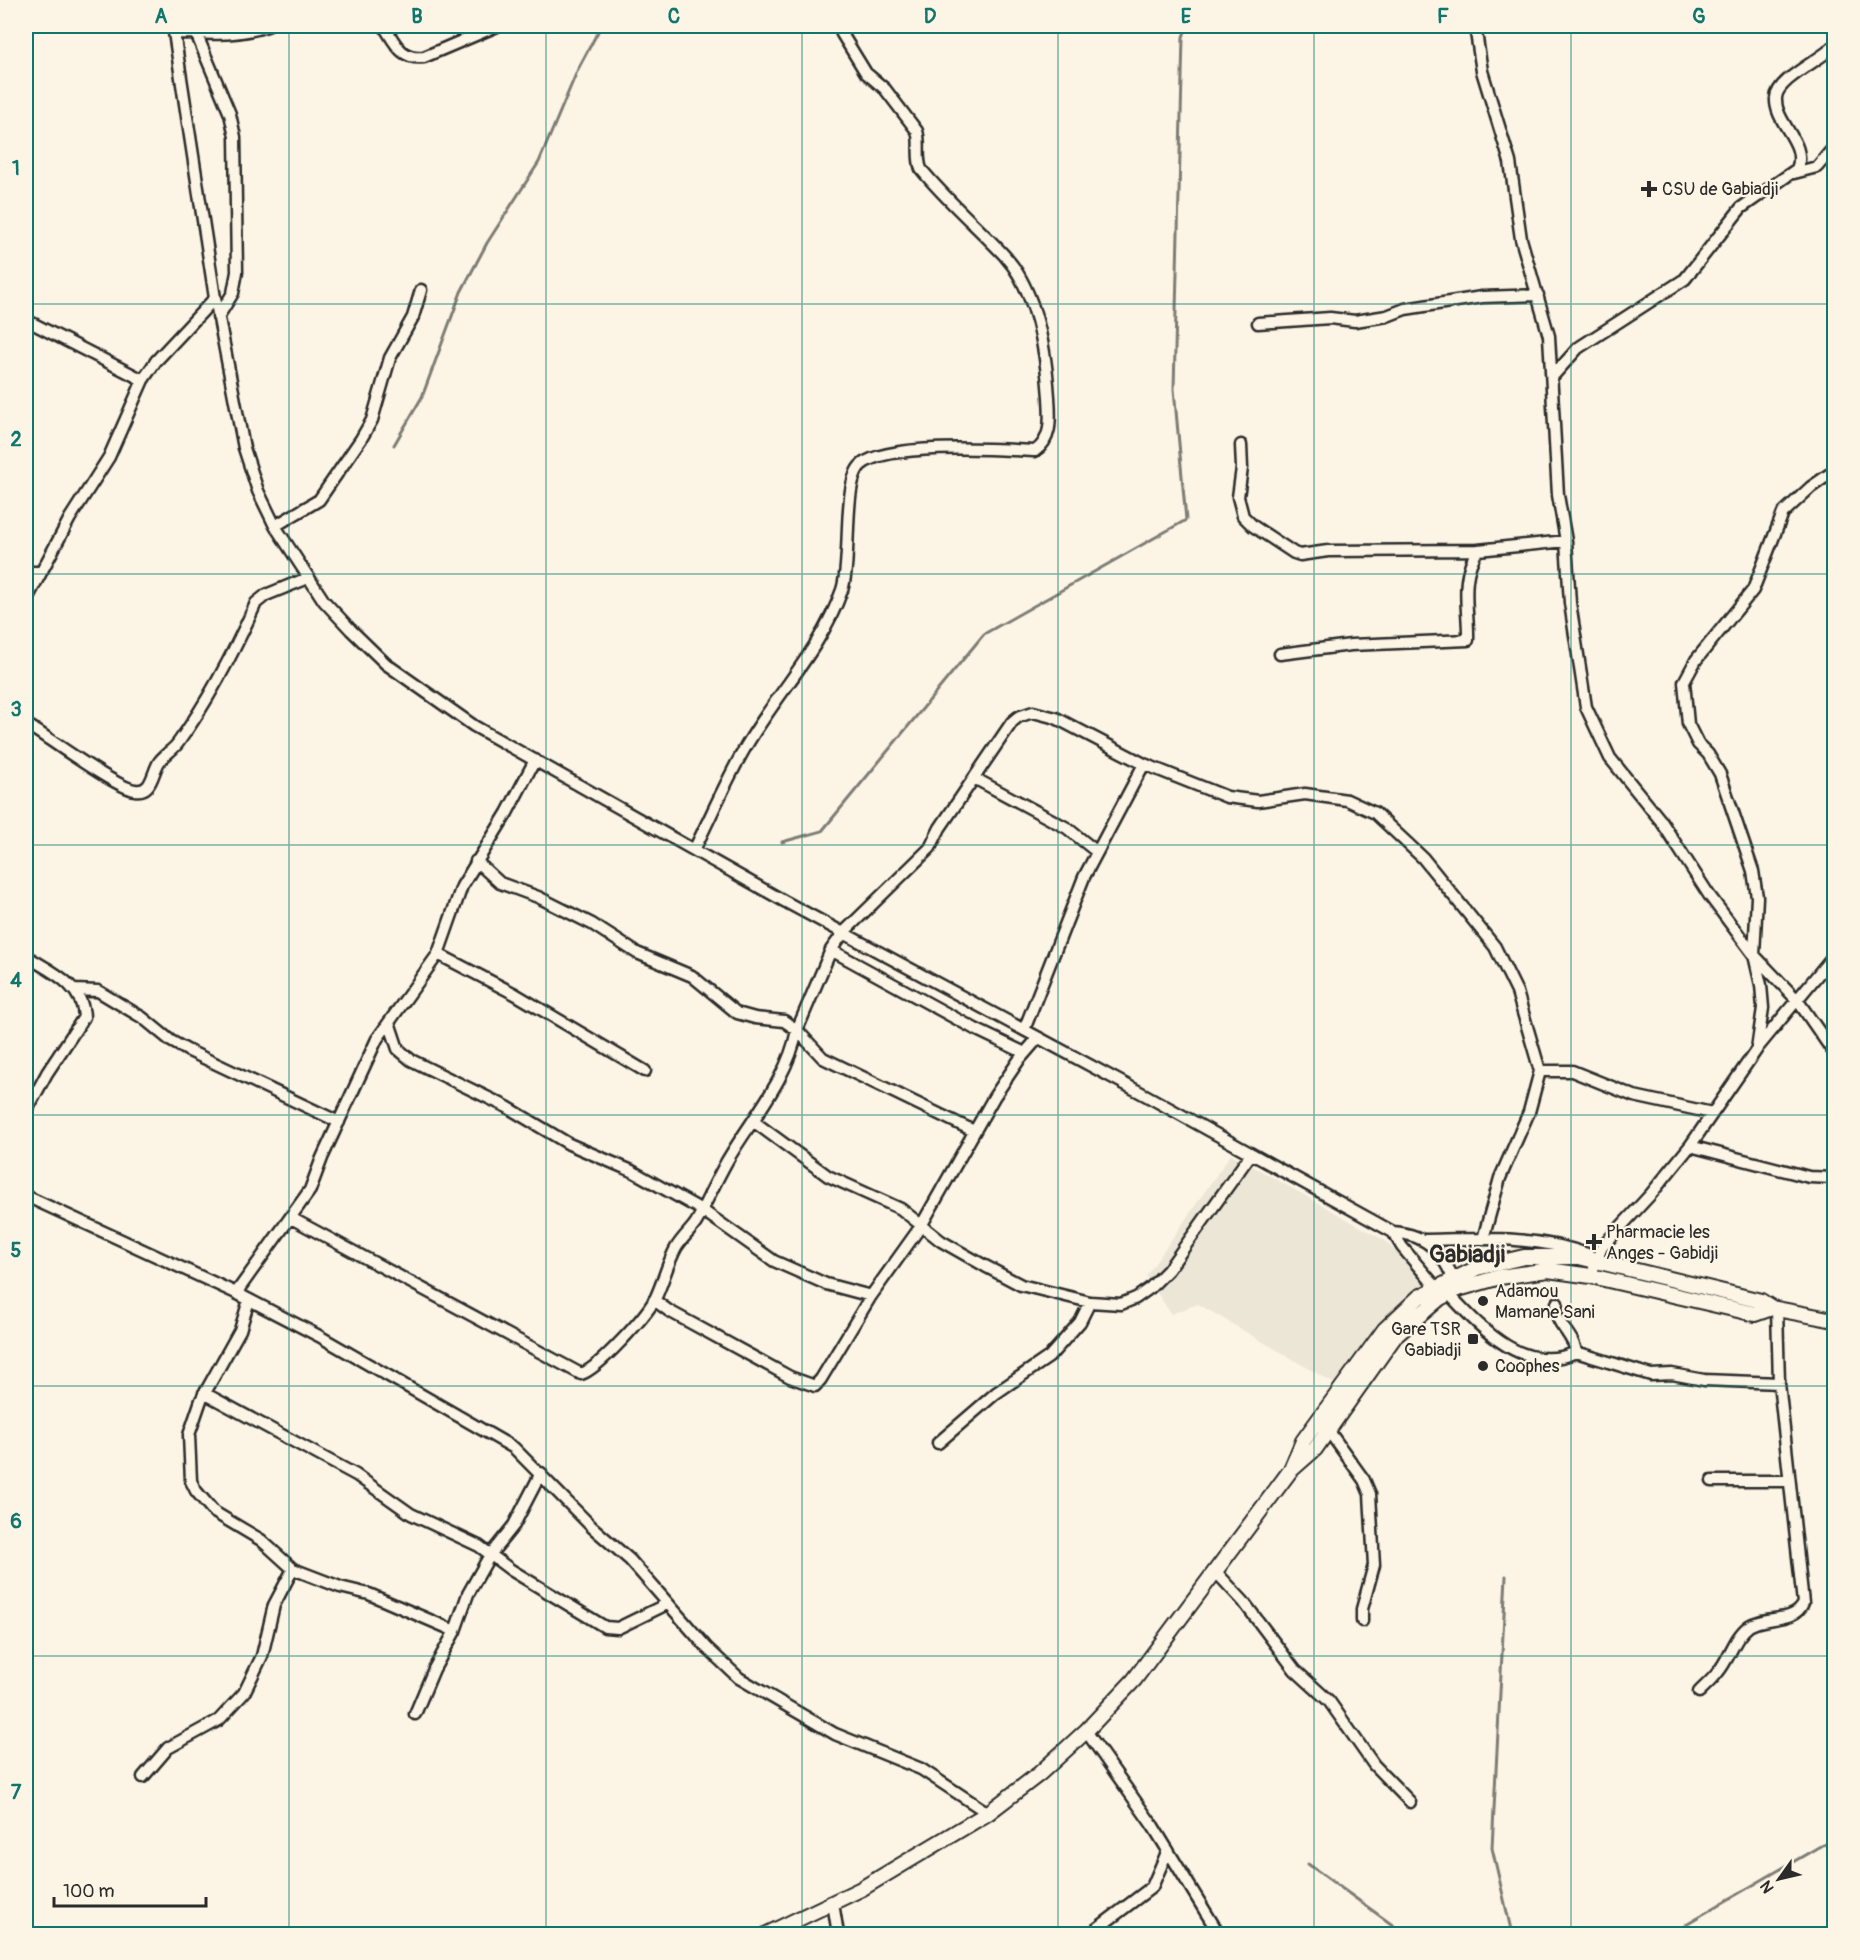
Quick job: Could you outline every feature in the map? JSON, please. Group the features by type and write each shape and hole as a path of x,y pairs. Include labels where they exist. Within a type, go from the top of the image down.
{"main road":[{"path":"767,1935 861,1889 988,1813 1039,1774 1086,1731 1134,1680 1290,1472 1315,1449 1395,1336 1447,1289 1477,1268 1524,1257 1596,1259 1761,1301 1774,1309 1834,1320"},
{"path":"1290,1472 1303,1441 1385,1329 1419,1297 1500,1277 1548,1270 1591,1276 1755,1314 1774,1309"}],"street":[{"path":"267,26 237,33 196,33 173,29 218,317 244,448 258,491 275,526 308,578 331,608 386,664 474,726 694,850 1393,1232 1412,1234 1425,1240 1436,1250 1447,1289"},
{"path":"384,26 401,51 409,58 435,53 497,26"},
{"path":"694,850 745,747 801,668 836,607 847,569 851,490 854,474 861,465 893,451 1005,449 1035,452 1046,440 1050,420 1042,350 1031,303 1019,279 1004,255 921,169 917,156 920,138 917,131 885,89 866,74 842,34 840,26"},
{"path":"1475,26 1482,71 1510,162 1517,220 1549,336 1558,495 1566,541 1572,614 1589,715 1610,758 1661,822 1709,896 1755,955 1798,1001 1834,1053"},
{"path":"196,33 230,114 235,137 237,272 233,293 218,317"},
{"path":"1794,173 1801,161 1776,102 1777,92 1788,80 1827,53 1834,45"},
{"path":"1552,376 1578,348 1685,279 1741,208 1794,173 1817,167 1834,147"},
{"path":"275,526 319,500 362,439 372,420 390,358 413,317 421,290"},
{"path":"1258,323 1330,318 1355,321 1387,316 1405,309 1482,297 1538,295"},
{"path":"26,602 70,518 109,457 144,380 156,361 215,298"},
{"path":"26,321 144,380"},
{"path":"1241,445 1238,497 1243,516 1253,526 1300,555 1338,551 1478,550 1566,541"},
{"path":"1756,1049 1763,1008 1755,955 1757,897 1753,872 1720,774 1708,754 1698,744 1689,724 1684,682 1695,660 1753,590 1783,513 1811,487 1834,471"},
{"path":"1280,654 1351,645 1468,640 1469,607 1463,594 1469,570 1478,550"},
{"path":"26,572 41,572"},
{"path":"26,723 117,783 135,790 144,789 151,781 158,765 178,743 222,677 256,603 266,595 308,578"},
{"path":"291,1218 581,1374 590,1372 654,1300 670,1259 678,1245 699,1221 702,1210 728,1160 753,1121 794,1046 797,1030 831,950 844,932 930,848 940,828 1012,722 1018,717 1033,712 1056,718 1144,764 1234,799 1258,801 1305,794 1347,800 1375,813 1423,858 1495,947 1517,992 1540,1071 1529,1112 1500,1178 1483,1239"},
{"path":"236,1293 310,1190 377,1039 438,954 462,886 507,813 535,760"},
{"path":"1024,1030 1083,877 1144,764"},
{"path":"974,778 1067,828 1097,852"},
{"path":"476,861 500,883 538,897 592,924 637,954 692,976 737,1013 755,1018 784,1021 797,1030 823,1058 974,1131"},
{"path":"831,950 975,1029 1025,1053"},
{"path":"438,954 515,994 645,1071"},
{"path":"1591,1276 1596,1259 1613,1233 1651,1194 1690,1146 1756,1049 1834,955"},
{"path":"26,956 66,981 75,990 81,1001 84,1017 47,1073 26,1113"},
{"path":"75,990 99,991 143,1018 171,1041 187,1050 339,1122"},
{"path":"389,1022 398,1049 411,1060 507,1107 569,1144 632,1171 702,1210 774,1261 826,1284 871,1296"},
{"path":"654,1300 669,1311 780,1371 815,1386 871,1296 921,1226 974,1131 1025,1053 1038,1038"},
{"path":"1540,1071 1572,1071 1641,1099 1712,1113"},
{"path":"753,1121 828,1176 901,1209 941,1241 1021,1285 1090,1302 1120,1304 1136,1298 1168,1270 1251,1154"},
{"path":"1690,1146 1809,1177 1834,1178"},
{"path":"26,1196 236,1293 319,1336 507,1443 541,1473 585,1521 630,1560 725,1667 751,1687 835,1734 921,1769 988,1813"},
{"path":"1393,1232 1402,1247 1447,1289 1489,1334 1523,1354 1557,1359 1567,1358 1576,1352"},
{"path":"1425,1240 1483,1239 1549,1242 1596,1259"},
{"path":"249,1300 240,1330 204,1393 189,1435 191,1481 196,1491 214,1512 261,1540 293,1569 340,1587 369,1594 456,1631"},
{"path":"938,1443 996,1393 1049,1357 1080,1322 1090,1302"},
{"path":"1557,1303 1557,1317 1573,1339 1576,1352"},
{"path":"1699,1692 1719,1671 1748,1627 1755,1623 1789,1616 1801,1607 1803,1590 1789,1481 1774,1309"},
{"path":"1576,1352 1651,1375 1672,1374 1704,1380 1779,1383"},
{"path":"204,1393 356,1475 411,1514 447,1529 605,1628 618,1628 667,1604"},
{"path":"1328,1430 1364,1480 1370,1494 1374,1565 1362,1609 1362,1621"},
{"path":"415,1714 434,1669 456,1631 463,1606 490,1555 514,1525 541,1473"},
{"path":"1712,1481 1789,1481"},
{"path":"143,1777 168,1748 219,1720 244,1693 262,1656 274,1605 293,1569"},
{"path":"1216,1572 1243,1601 1295,1670 1329,1701 1374,1765 1410,1802"},
{"path":"1086,1731 1168,1850 1219,1935"},
{"path":"1090,1935 1101,1931 1152,1887 1168,1850"},
{"path":"833,1903 838,1935"}],"shaded area":[{"path":"1231,1154 1384,1240 1426,1282 1375,1334 1335,1384 1198,1304 1171,1314 1146,1276"}],"waterway":[{"path":"394,445 422,397 461,292 487,243 539,162 578,69 601,26"},
{"path":"782,842 822,831 984,634 1186,520 1174,389 1183,37 1187,26"},
{"path":"1506,1576 1492,1848 1512,1934"},
{"path":"1678,1934 1686,1924 1829,1841 1834,1830"},
{"path":"1308,1864 1405,1934"}],"place":[{"name":"CSU de Gabiadji","path":"1649,189"},
{"name":"Pharmacie les Anges - Gabidji","path":"1594,1242"},
{"name":"Adamou Mamane Sani","path":"1483,1301"},
{"name":"Gare TSR Gabiadji","path":"1473,1339"},
{"name":"Coophes","path":"1483,1366"}],"district":[{"name":"Gabiadji","path":"1467,1254"}]}
